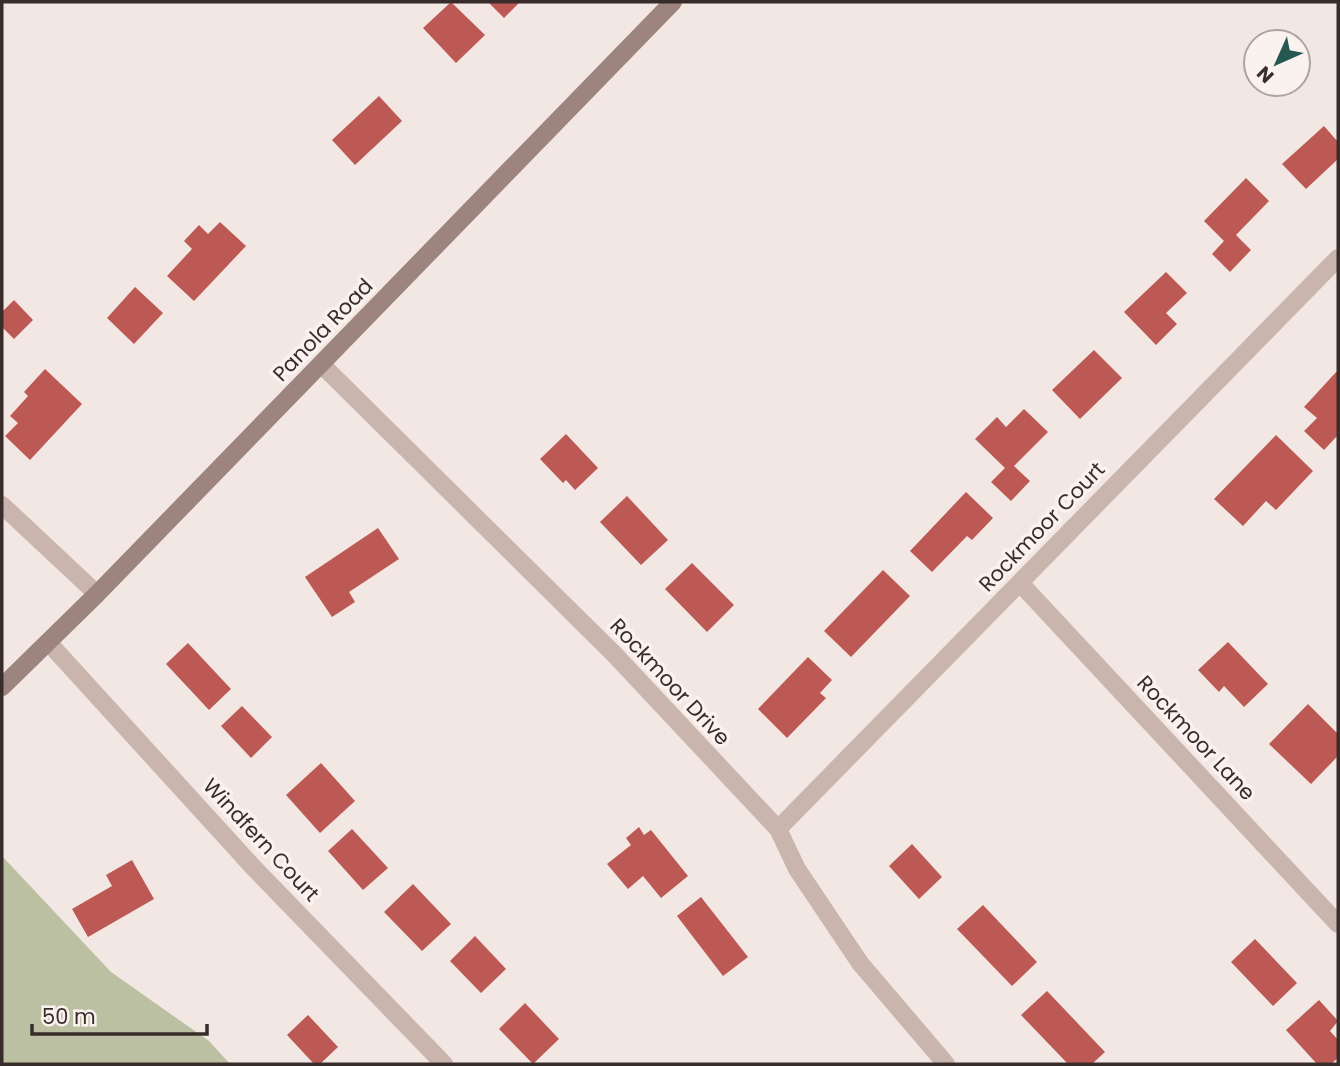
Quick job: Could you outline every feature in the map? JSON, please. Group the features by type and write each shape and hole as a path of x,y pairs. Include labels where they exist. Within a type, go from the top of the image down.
{"main road":[{"name":"Panola Road","path":"2,687 97,594 674,2"}],"street":[{"name":"Rockmoor Court","path":"778,829 1338,258"},
{"name":"Rockmoor Drive","path":"321,364 615,655 778,829 797,869 860,963 946,1064"},
{"path":"2,505 97,594"},
{"name":"Rockmoor Lane","path":"1020,583 1338,924"},
{"name":"Windfern Court","path":"48,642 253,867 444,1064"}],"green space":[{"path":"2,856 111,972 209,1041 230,1064 2,1064"}],"building":[{"path":"451,2 485,35 456,63 423,28"},
{"path":"488,2 520,2 504,18"},
{"path":"379,96 402,121 355,165 332,140"},
{"path":"1324,126 1338,142 1338,159 1306,189 1282,164"},
{"path":"1246,178 1269,201 1236,235 1251,250 1230,272 1212,254 1224,241 1204,221"},
{"path":"220,222 246,246 194,301 167,276 192,249 184,241 199,225 208,234"},
{"path":"1166,272 1187,293 1166,313 1177,324 1156,345 1124,312"},
{"path":"135,287 163,313 134,344 107,318"},
{"path":"14,300 33,320 14,339 2,327 2,312"},
{"path":"1094,350 1122,378 1080,419 1052,390"},
{"path":"45,369 82,404 30,460 5,436 18,423 10,416 28,396 24,392"},
{"path":"1338,370 1338,435 1324,450 1304,431 1317,418 1304,407"},
{"path":"1024,409 1048,432 1014,466 1030,481 1011,501 991,482 1005,468 975,439 997,417 1006,427"},
{"path":"566,434 598,468 575,490 566,480 563,483 540,459"},
{"path":"1276,435 1313,471 1276,510 1266,501 1243,526 1214,499"},
{"path":"966,492 993,518 972,540 967,536 932,572 910,551"},
{"path":"627,496 668,540 641,565 600,522"},
{"path":"378,528 399,559 349,592 355,602 332,617 305,577"},
{"path":"692,563 734,605 707,632 665,589"},
{"path":"883,570 910,596 851,657 824,631"},
{"path":"1228,642 1268,684 1244,707 1224,686 1219,692 1198,670"},
{"path":"188,643 231,689 209,710 166,664"},
{"path":"808,657 832,680 820,693 826,698 787,738 758,709"},
{"path":"1308,704 1338,734 1338,756 1311,784 1269,744"},
{"path":"242,706 272,737 251,758 221,726"},
{"path":"321,763 355,801 320,833 286,795"},
{"path":"639,827 644,835 651,830 688,876 661,898 643,876 628,889 607,864 631,845 626,838"},
{"path":"352,829 388,868 363,890 328,851"},
{"path":"912,844 942,877 919,899 889,866"},
{"path":"132,860 154,899 88,937 72,909 112,886 106,875"},
{"path":"413,884 451,924 422,951 384,912"},
{"path":"701,897 748,957 723,976 677,916"},
{"path":"983,905 1037,962 1012,986 957,929"},
{"path":"475,936 506,969 481,993 450,961"},
{"path":"1255,939 1297,983 1273,1006 1231,962"},
{"path":"1047,991 1105,1052 1092,1064 1068,1064 1021,1015"},
{"path":"1319,1000 1338,1021 1330,1031 1338,1040 1338,1058 1331,1064 1317,1064 1286,1030"},
{"path":"525,1003 559,1039 533,1064 499,1029"},
{"path":"308,1015 338,1047 320,1064 314,1064 287,1035"}]}
